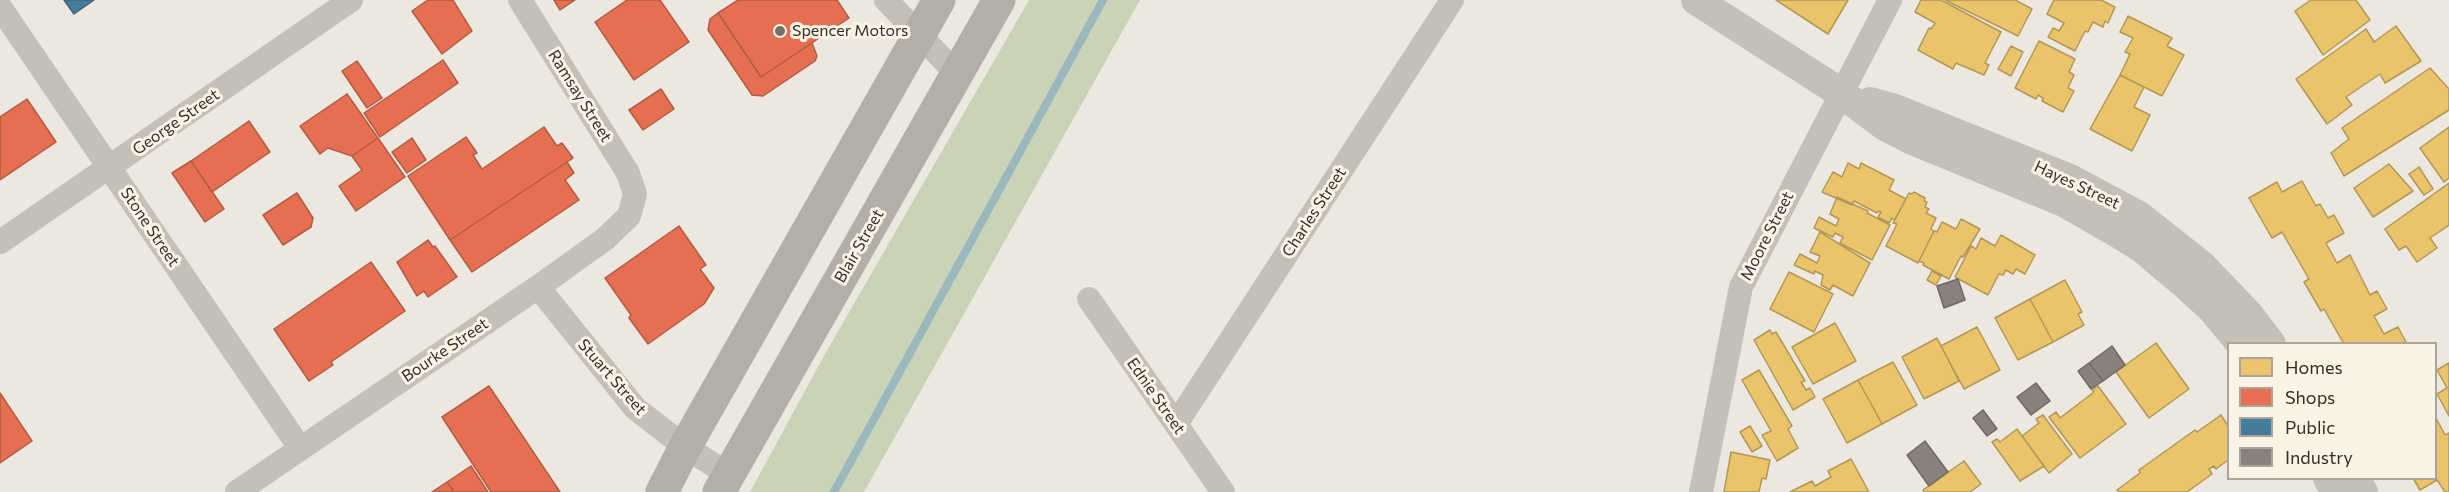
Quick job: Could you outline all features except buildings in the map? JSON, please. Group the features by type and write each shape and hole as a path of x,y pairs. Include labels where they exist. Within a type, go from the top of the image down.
{"main road":[{"path":"662,492 685,447 939,0"},
{"name":"Blair Street","path":"724,483 999,0"}],"street":[{"name":"George Street","path":"0,242 351,0"},
{"name":"Ramsay Street","path":"520,0 628,172 635,194"},
{"path":"886,0 957,74"},
{"name":"Charles Street","path":"1176,424 1452,0"},
{"name":"Hayes Street","path":"1696,0 1841,93 1885,126 1910,139 2064,202 2123,236 2142,248 2186,285 2212,309 2239,342"},
{"name":"Moore Street","path":"1701,492 1741,287 1890,0"},
{"name":"Stone Street","path":"0,7 300,448"},
{"name":"Hayes Street","path":"1841,93 1895,109 2070,179 2139,216 2201,265 2227,290 2269,342"},
{"name":"Bourke Street","path":"237,492 605,239 629,216 635,194"},
{"name":"Stuart Street","path":"538,287 622,393 654,424 685,447 724,483"},
{"name":"Ednie Street","path":"1089,299 1223,492"}],"green space":[{"path":"1029,0 1140,0 864,492 750,492 825,354"}],"waterway":[{"path":"834,492 1103,0"}],"place":[{"name":"Spencer Motors","path":"780,31"}]}
